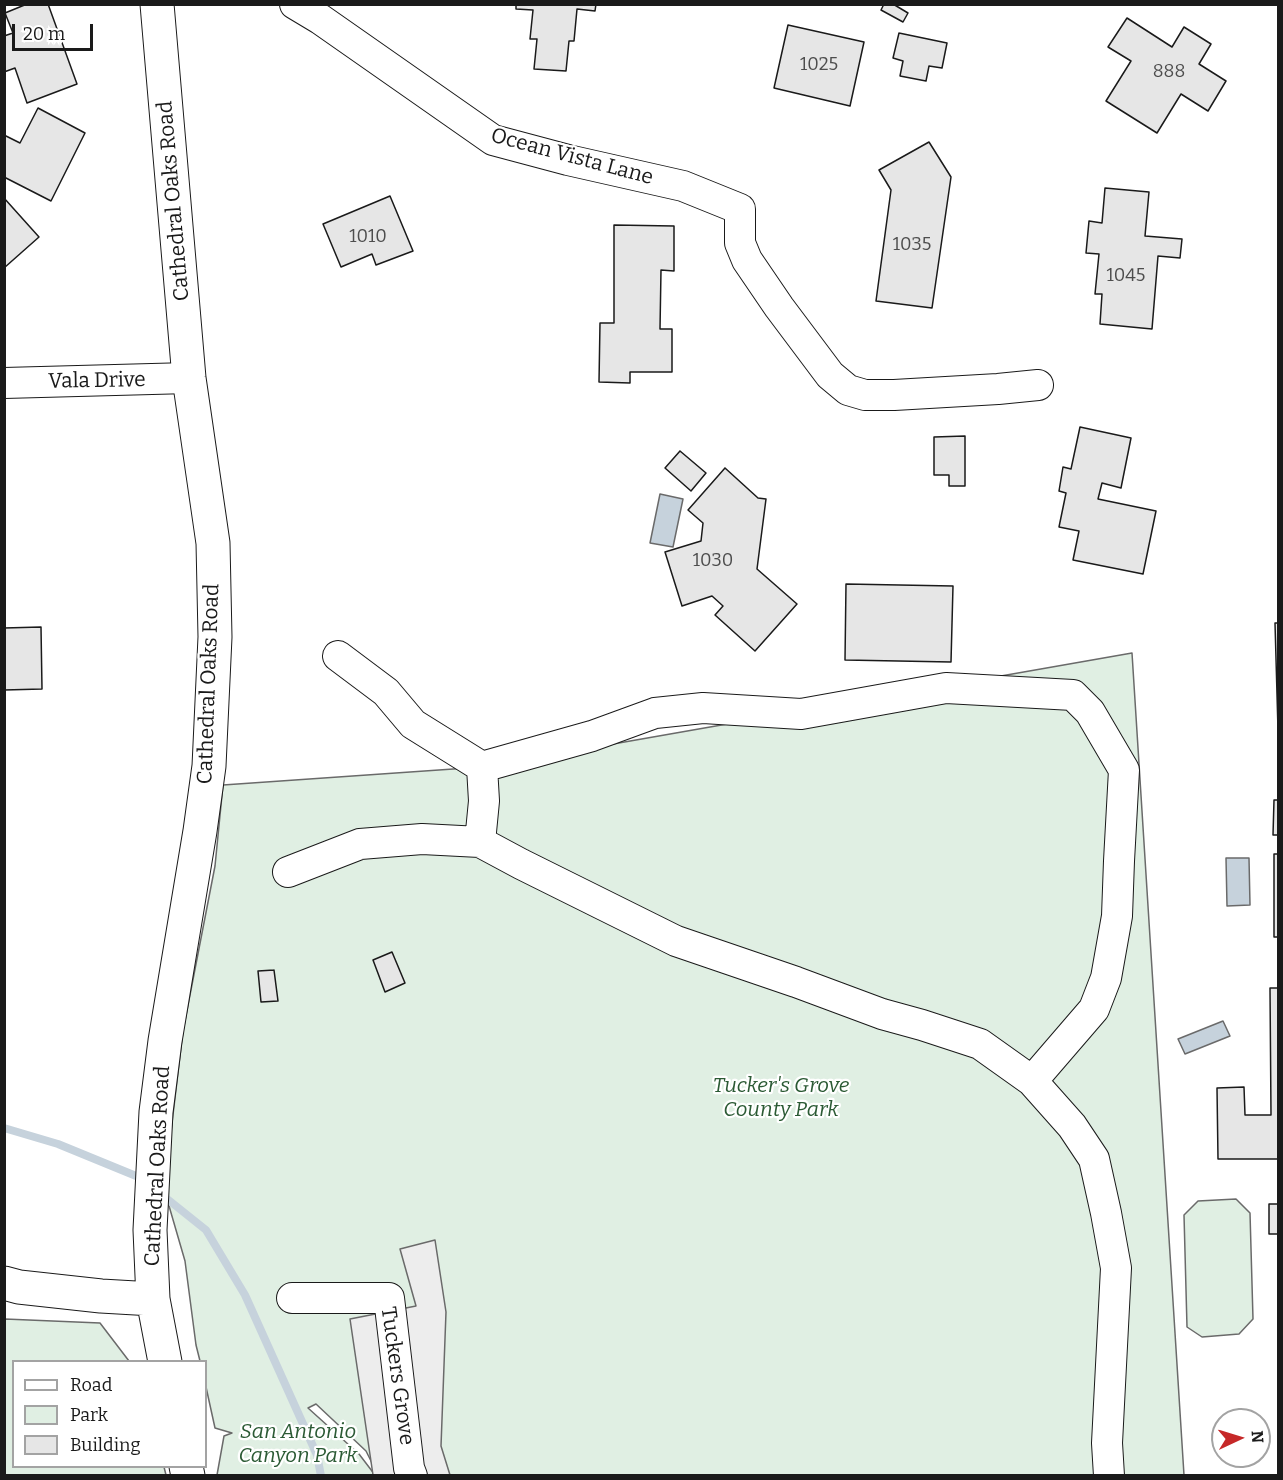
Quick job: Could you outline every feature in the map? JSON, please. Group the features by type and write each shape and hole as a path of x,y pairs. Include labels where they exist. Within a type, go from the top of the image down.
{"main road":[{"name":"Cathedral Oaks Road","path":"157,4 189,378 213,543 215,637 209,766 165,1041 156,1112 150,1230 153,1299 165,1360"},
{"path":"4,1283 19,1287 101,1296 153,1299"}],"street":[{"name":"Ocean Vista Lane","path":"295,4 493,140 683,186 740,209 740,243 747,260 830,375 848,390 864,395 894,395 998,390 1038,385"},
{"name":"Vala Drive","path":"4,382 189,378"},
{"path":"338,656 386,692 413,724 482,767 592,736 655,712 703,708 801,714 946,688 1073,695 1090,712 1124,770 1117,916 1106,978 1094,1009 1032,1081"},
{"path":"480,842 484,801 482,767"},
{"path":"288,872 360,844 422,839 480,842 676,942 776,975 882,1014 980,1044 1032,1081 1072,1126 1094,1159 1106,1213 1116,1269 1107,1443 1109,1476"},
{"name":"Tuckers Grove","path":"292,1298 389,1298 409,1468 412,1476"}],"green space":[{"name":"Tucker's Grove County Park","path":"1132,653 1184,1475 378,1475 366,1451 316,1404 308,1408 359,1454 375,1475 217,1475 224,1436 232,1433 215,1428 207,1392 207,1360 200,1360 196,1345 185,1261 167,1199 167,1165 183,1031 215,866 223,785 482,767"},
{"path":"1236,1199 1250,1213 1253,1319 1239,1334 1202,1337 1187,1327 1184,1215 1198,1201"},
{"path":"5,1319 100,1323 128,1360 12,1360 12,1468 164,1468 166,1475 5,1475"}],"shaded area":[{"path":"660,494 683,499 673,547 650,543"},
{"path":"1226,858 1249,858 1250,905 1227,906"},
{"path":"1223,1021 1230,1036 1185,1054 1178,1039"},
{"path":"435,1240 446,1312 441,1446 450,1475 373,1475 350,1319 416,1306 400,1249"}],"building":[{"path":"27,4 48,4 77,84 27,103 15,68 4,72 4,36 13,33 5,13"},
{"path":"516,4 596,4 595,11 577,9 574,41 569,41 566,71 534,69 537,39 530,39 533,10 516,9"},
{"path":"884,4 893,4 908,13 903,22 881,10"},
{"path":"1127,18 1172,47 1184,27 1211,44 1199,64 1226,81 1208,111 1181,94 1157,133 1106,101 1131,61 1108,47"},
{"path":"788,25 864,42 850,106 774,88"},
{"path":"899,33 947,43 942,68 929,66 926,81 900,76 903,61 893,58"},
{"path":"38,108 85,133 51,201 4,177 4,135 20,143"},
{"path":"929,142 951,177 932,308 876,301 891,190 879,170"},
{"path":"1105,188 1149,192 1145,236 1182,239 1180,258 1158,256 1152,329 1100,324 1102,294 1095,294 1099,254 1086,253 1089,221 1102,223"},
{"path":"390,196 413,251 376,265 372,254 341,267 323,224"},
{"path":"4,198 39,237 4,268"},
{"path":"614,225 674,226 674,271 661,270 660,329 672,329 672,372 630,372 630,383 599,382 600,323 614,323"},
{"path":"1080,427 1131,438 1121,488 1102,483 1098,499 1156,511 1143,574 1073,560 1079,531 1059,527 1066,493 1059,491 1063,467 1071,469"},
{"path":"965,436 965,486 949,486 949,475 934,475 934,437"},
{"path":"680,451 706,473 691,491 665,468"},
{"path":"725,468 758,498 766,499 757,569 797,604 755,651 715,615 723,606 712,596 682,606 665,552 701,541 703,523 688,510"},
{"path":"846,584 953,586 951,662 845,660"},
{"path":"1275,623 1278,623 1278,730"},
{"path":"41,627 42,689 4,690 4,628"},
{"path":"1274,800 1278,800 1278,835 1273,835"},
{"path":"1274,854 1278,854 1278,937 1274,937"},
{"path":"392,952 405,983 385,992 373,960"},
{"path":"274,970 278,1001 261,1002 258,971"},
{"path":"1270,988 1278,988 1278,1159 1218,1159 1217,1088 1244,1087 1245,1115 1271,1115"},
{"path":"1269,1204 1278,1204 1278,1234 1269,1234"}],"waterway":[{"path":"4,1128 58,1144 144,1181"},
{"path":"161,1194 206,1230 245,1295 317,1455 321,1476"}],"park label":[{"name":"San Antonio Canyon Park","path":"298,1444"}]}
